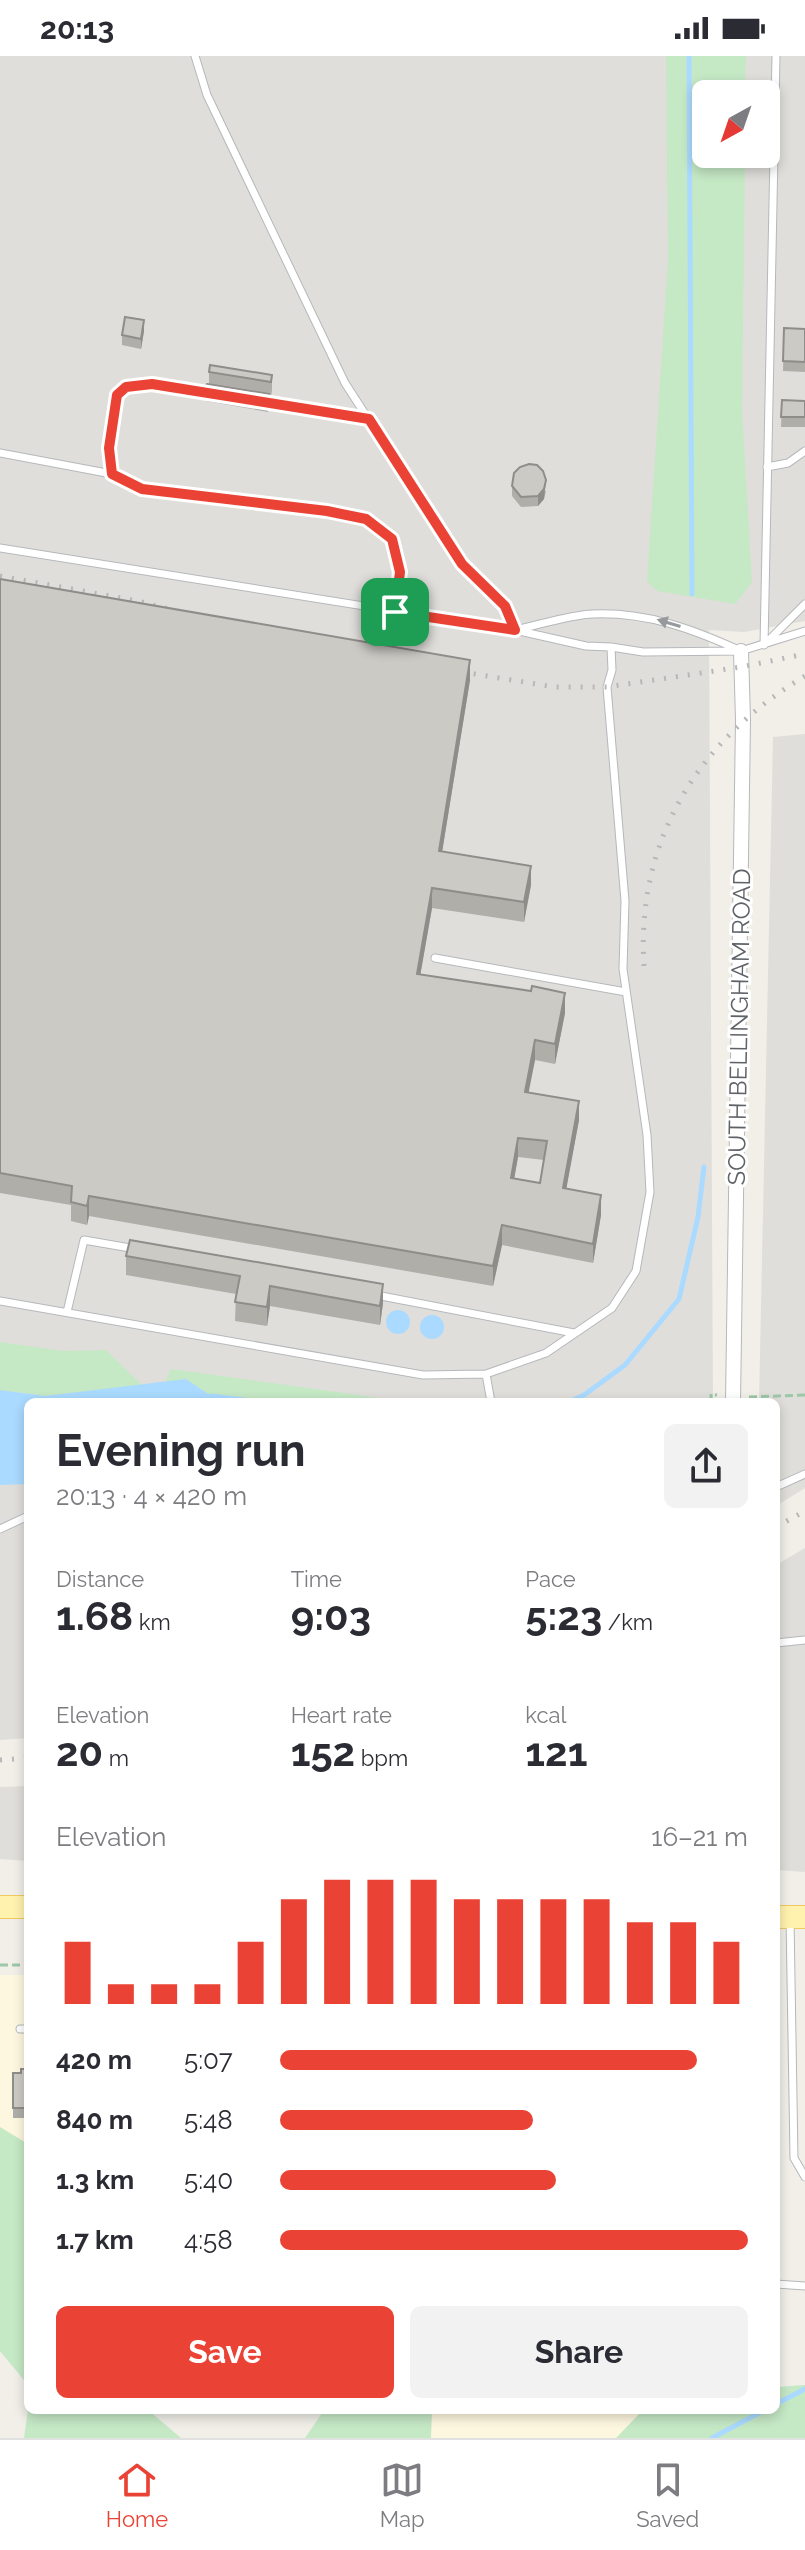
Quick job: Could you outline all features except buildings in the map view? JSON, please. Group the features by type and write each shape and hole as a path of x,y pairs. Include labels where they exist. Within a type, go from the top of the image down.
{"main road":[{"path":"0,1907 24,1907"}],"street":[{"name":"SOUTH BELLINGHAM ROAD","path":"733,1398 739,1120 741,651"}],"lane":[{"path":"195,56 213,109 345,383 462,564 505,606 515,630"},
{"path":"764,645 776,56"},
{"path":"112,474 109,448 117,395 126,387 152,384 229,396"},
{"path":"245,399 369,419"},
{"path":"767,467 788,463 805,451"},
{"path":"0,453 112,474 142,489 327,511 366,519 392,539 400,572 395,612"},
{"path":"0,548 515,630 586,646 643,652 741,651 805,631"},
{"path":"764,645 805,604"},
{"path":"515,630 591,614 651,617 700,632 741,651"},
{"path":"0,1301 423,1375 486,1374 546,1353 612,1308 636,1271 650,1192 647,1135 623,969 625,901 607,687 612,670 611,647"},
{"path":"435,958 626,992"},
{"path":"67,1312 84,1240 146,1251"},
{"path":"360,1292 574,1333"},
{"path":"486,1374 490,1398"},
{"path":"780,1485 805,1474"},
{"path":"0,1529 24,1518"},
{"path":"780,1643 805,1640"},
{"path":"790,1917 794,2158 805,2177"},
{"path":"780,2284 805,2286"}],"path":[{"path":"762,1398 805,1395"},
{"path":"0,1965 24,1965"}],"shaded area":[{"path":"0,56 805,56 805,621 744,632 709,630 713,1398 24,1398 24,1738 0,1740"},
{"path":"805,734 805,1488 780,1504 780,1398 759,1398 773,737"},
{"path":"805,1548 805,1872 780,1870 780,1563"},
{"path":"24,1786 24,1861 0,1859 0,1787"},
{"path":"0,1975 24,1975 24,2283 0,2278"},
{"path":"393,2414 718,2414 716,2438 394,2438"}],"green space":[{"path":"666,56 746,56 745,80 692,80 692,168 745,168 742,411 752,582 735,604 657,591 647,581 668,259"},
{"path":"0,1342 63,1351 106,1350 142,1385 45,1396 0,1390"},
{"path":"171,1369 379,1398 209,1398 186,1379 165,1382"},
{"path":"0,2127 24,2142 24,2380 0,2351"},
{"path":"805,2385 805,2438 616,2438 639,2414 780,2414 780,2387"},
{"path":"27,2414 153,2414 181,2438 24,2438"},
{"path":"321,2414 432,2414 431,2438 305,2438"}],"water":[{"path":"398,1310 406,1314 410,1322 406,1330 398,1334 390,1330 386,1322 390,1314"},
{"path":"432,1315 440,1319 444,1327 440,1335 432,1339 424,1335 420,1327 424,1319"},
{"path":"186,1379 211,1396 24,1398 24,1484 0,1485 0,1390 45,1396"}],"waterway":[{"path":"689,56 692,594"},
{"path":"578,1398 625,1365 679,1299 698,1217 704,1167"},
{"path":"211,1396 227,1398"},
{"path":"780,2402 805,2389"},
{"path":"712,2438 757,2414"}],"railway":[{"path":"0,576 138,601 180,612"},
{"path":"450,670 555,687 607,687 805,654"},
{"path":"644,966 644,920 651,877 663,836 681,798 705,763 734,731 767,702 805,676"},
{"path":"780,1525 805,1511"},
{"path":"0,1760 24,1758"}],"route":[{"path":"152,384 369,419 462,564 505,606 515,630 395,612 400,572 392,539 366,519 327,511 142,489 112,474 109,448 117,395 126,387 152,384"}]}
